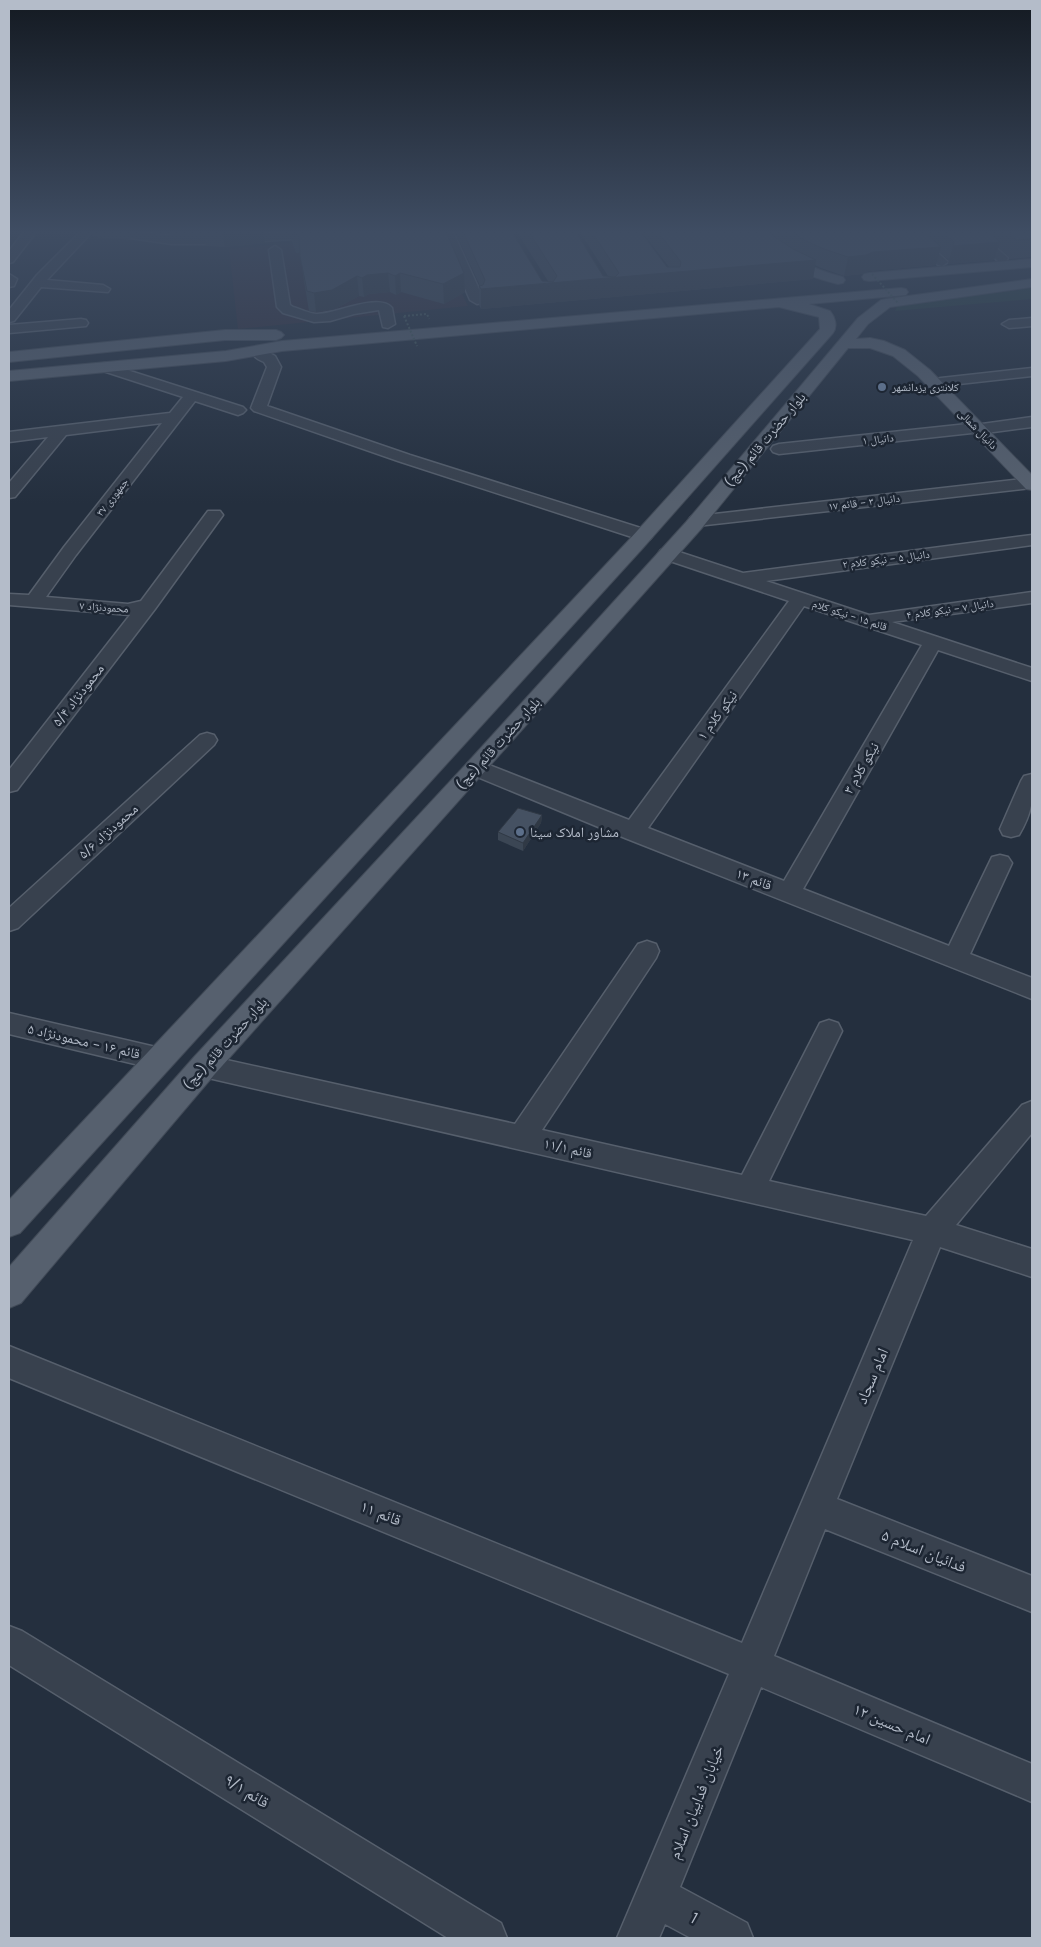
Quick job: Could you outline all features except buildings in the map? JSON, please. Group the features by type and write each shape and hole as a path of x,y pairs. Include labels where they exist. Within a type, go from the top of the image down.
{"main road":[{"path":"9,356 206,336 278,341 399,323"},
{"path":"9,370 278,341 524,323"},
{"name":"بلوار حضرت قائم (عج)","path":"9,1222 640,540 828,330 828,323"},
{"name":"بلوار حضرت قائم (عج)","path":"9,1292 204,1066 476,768 697,521 861,323"},
{"name":"دانیال شمالی","path":"863,323 865,329 869,333 898,345 924,373 982,428"},
{"path":"9,376 226,356 259,351 278,341"},
{"name":"دانیال شمالی","path":"844,344 859,342 884,346 914,361 941,382 1032,481"},
{"path":"9,362 214,347"},
{"path":"640,540 667,554"},
{"path":"160,1059 204,1066"}],"street":[{"path":"9,329 81,323"},
{"path":"1009,324 1022,323"},
{"path":"259,351 260,355 270,359 274,367 259,408 640,540"},
{"path":"105,367 238,410"},
{"path":"941,382 1032,372"},
{"name":"جمهوری ۳۷","path":"34,601 70,551 192,395"},
{"path":"9,437 173,417"},
{"name":"دانیال ۱","path":"779,449 1032,422"},
{"path":"11,487 61,431"},
{"name":"دانیال ۳ - قائم ۱۷","path":"697,521 1032,481"},
{"name":"محمودنژاد ۷","path":"9,599 128,610 148,605 214,515"},
{"name":"دانیال ۵ - نیکو کلام ۲","path":"740,578 1032,540"},
{"name":"قائم ۱۵ - نیکو کلام","path":"667,554 1032,675"},
{"name":"دانیال ۷ - نیکو کلام ۴","path":"867,620 1032,597"},
{"name":"نیکو کلام ۱","path":"633,832 800,598"},
{"name":"محمودنژاد ۵/۴","path":"9,785 148,605"},
{"name":"نیکو کلام ۳","path":"789,893 933,642"},
{"path":"1008,667 1032,664"},
{"name":"محمودنژاد ۵/۶","path":"9,922 207,740"},
{"name":"قائم ۱۳","path":"476,768 1032,989"},
{"path":"1011,829 1032,781"},
{"path":"956,958 1000,863"},
{"path":"521,1138 647,951"},
{"name":"قائم ۱۶ - محمودنژاد ۵","path":"9,1023 160,1059"},
{"path":"750,1189 829,1031"},
{"name":"قائم ۱۱/۱","path":"204,1066 932,1231 1032,1263"},
{"name":"امام سجاد","path":"752,1665 932,1231 1032,1113"},
{"name":"قائم ۱۱","path":"9,1362 752,1665"},
{"name":"فدائیان اسلام ۵","path":"816,1508 1032,1594"},
{"name":"قائم ۹/۱","path":"9,1644 486,1938"},
{"name":"امام حسین ۱۲","path":"752,1665 1032,1783"},
{"name":"خیابان فداییان اسلام","path":"638,1938 752,1665"},
{"name":"1","path":"656,1897 732,1938"}],"path":[{"path":"407,323 418,346"}],"shaded area":[{"path":"237,323 299,323 238,329"}],"place":[{"name":"کلانتری یزدانشهر","path":"882,387"},
{"name":"مشاور املاک سینا","path":"520,832"}]}
